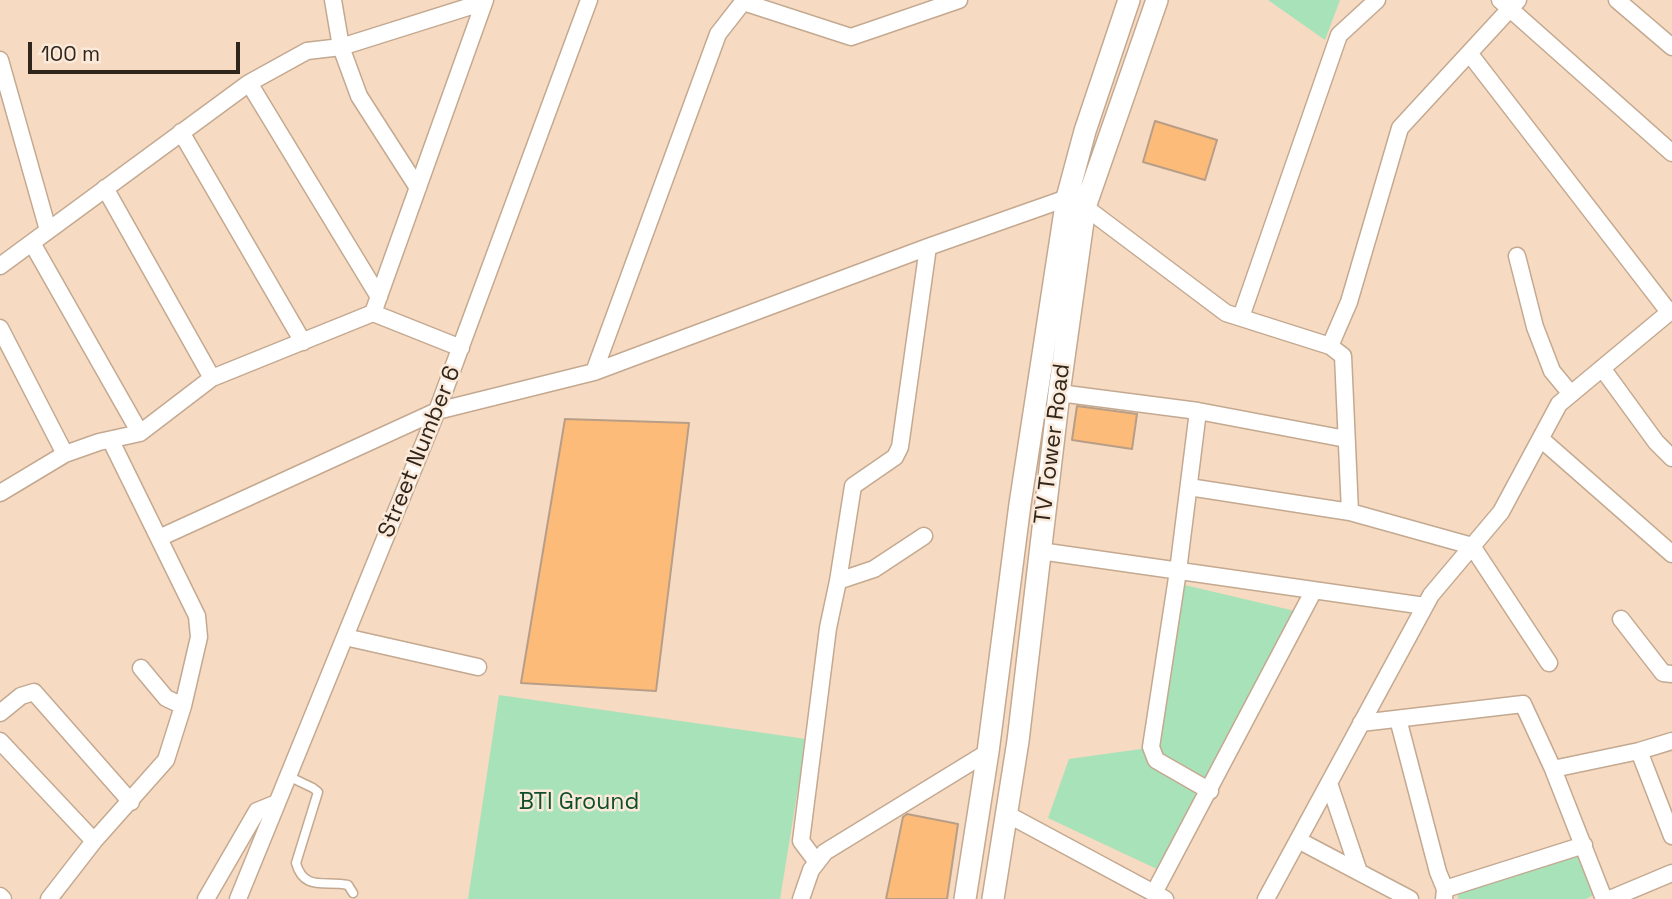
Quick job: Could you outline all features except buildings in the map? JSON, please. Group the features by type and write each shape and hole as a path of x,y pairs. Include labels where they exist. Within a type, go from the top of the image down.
{"main road":[{"name":"TV Tower Road","path":"993,899 1018,741 1059,393 1085,131 1129,0"},
{"name":"TV Tower Road","path":"965,899 988,752 1020,504 1076,202 1157,0"}],"street":[{"path":"333,0 341,47 359,96 418,188"},
{"name":"Street Number 6","path":"238,899 437,411 589,0"},
{"path":"594,372 718,34 743,2 851,37 959,0"},
{"path":"1241,317 1339,35 1377,0"},
{"path":"1617,0 1672,47"},
{"path":"0,266 249,83 307,51 341,47 484,1"},
{"path":"373,313 484,1"},
{"path":"1330,346 1349,302 1400,128 1469,53 1509,3 1672,153"},
{"path":"1266,899 1431,595 1501,512 1559,404 1671,311 1469,53"},
{"path":"0,60 48,230"},
{"path":"249,83 379,297"},
{"path":"181,132 303,342"},
{"path":"105,188 212,379"},
{"path":"159,538 437,411 594,372 928,247 1076,202 1226,313 1330,346 1343,356 1350,512"},
{"path":"32,243 140,433"},
{"path":"816,861 801,841 828,628 853,486 895,457 900,447 928,247"},
{"path":"1517,256 1535,327 1552,371 1571,394"},
{"path":"0,493 65,454 99,442 140,433 212,379 373,313 461,348"},
{"path":"0,328 65,454"},
{"path":"1602,368 1656,442 1672,458"},
{"path":"1059,393 1198,411 1346,439"},
{"path":"1198,411 1178,571 1151,747 1156,760 1210,791"},
{"path":"1541,439 1672,554"},
{"path":"49,899 94,841 166,760 183,706 198,637 197,616 111,441"},
{"path":"1189,487 1350,512 1472,546 1549,663"},
{"path":"838,581 874,569 924,536"},
{"path":"1040,551 1425,606"},
{"path":"1005,813 1159,896 1314,590"},
{"path":"1621,619 1663,673 1672,674"},
{"path":"345,637 478,667"},
{"path":"141,668 166,698 183,706"},
{"path":"0,713 22,696 34,692 131,802"},
{"path":"1361,723 1523,704 1553,769 1604,899"},
{"path":"1398,719 1445,894 1584,845"},
{"path":"0,741 94,841"},
{"path":"1553,769 1639,751 1672,741"},
{"path":"1639,751 1672,836"},
{"path":"801,899 816,861 825,852 988,752"},
{"path":"1329,783 1359,873"},
{"path":"206,899 257,811 277,803"},
{"path":"1298,840 1410,899"},
{"path":"1610,899 1672,873"}],"lane":[{"path":"288,776 318,792 296,863 298,872 304,879 316,884 348,885 353,897"}],"green space":[{"path":"1268,0 1340,0 1325,40"},
{"path":"1176,583 1295,611 1159,870 1048,818 1069,759 1141,749"},
{"name":"BTI Ground","path":"499,695 806,739 780,899 468,899"},
{"path":"1579,838 1597,893 1586,899 1458,899 1458,883"}]}
